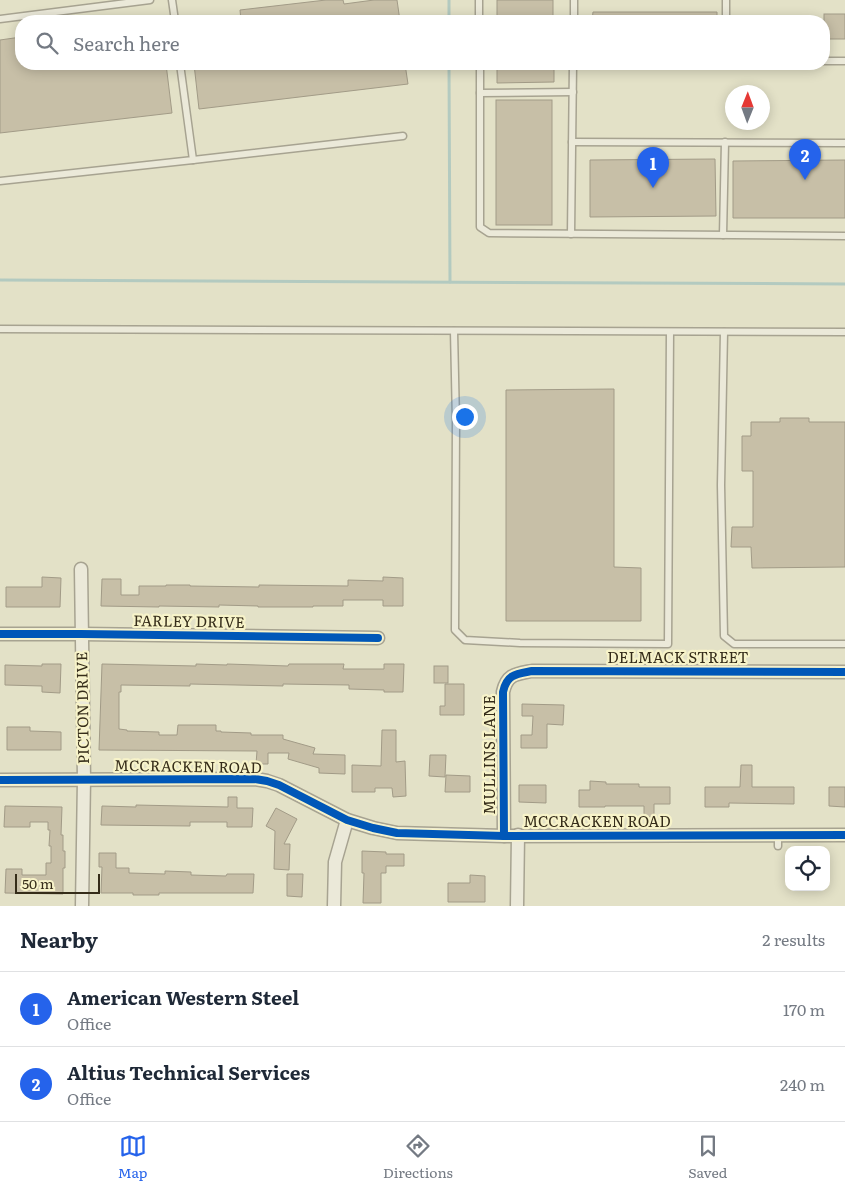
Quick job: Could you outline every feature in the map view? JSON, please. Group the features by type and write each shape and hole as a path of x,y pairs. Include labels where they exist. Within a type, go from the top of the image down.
{"street":[{"name":"PICTON DRIVE","path":"81,569 84,779 82,906"},
{"name":"FARLEY DRIVE","path":"0,634 378,638"},
{"name":"DELMACK STREET","path":"512,676 532,671 845,672"},
{"name":"MULLINS LANE","path":"504,836 503,692 506,683 512,676"},
{"name":"MCCRACKEN ROAD","path":"0,780 255,779 279,785 347,820 398,833 778,841 845,836"},
{"path":"334,906 335,862 347,820"},
{"path":"518,836 518,906"}],"lane":[{"path":"32,15 150,0"},
{"path":"172,0 174,15"},
{"path":"479,0 480,15"},
{"path":"574,0 574,15"},
{"path":"726,0 726,15"},
{"path":"0,19 15,17"},
{"path":"830,61 845,61"},
{"path":"181,70 193,160"},
{"path":"480,70 480,227 489,233 845,236"},
{"path":"571,234 574,70"},
{"path":"480,93 573,92"},
{"path":"0,182 403,136"},
{"path":"572,142 845,143"},
{"path":"723,235 725,142"},
{"path":"0,330 845,332"},
{"path":"454,331 456,422 455,630 465,640 520,643 668,644 670,332"},
{"path":"724,332 721,485 724,636 734,644 845,644"}],"building":[{"path":"326,0 343,0 344,4 374,0 397,0 399,15 240,15 240,10"},
{"path":"497,0 553,0 553,15 497,15"},
{"path":"593,12 717,12 717,15 593,15"},
{"path":"845,14 845,39 830,39 830,15 824,15"},
{"path":"15,38 15,70 167,70 172,113 0,133 0,40"},
{"path":"195,70 406,70 408,84 199,109"},
{"path":"497,70 554,70 554,82 497,83"},
{"path":"496,100 552,100 552,225 496,225"},
{"path":"715,159 716,216 590,217 590,160"},
{"path":"845,160 845,218 733,218 733,161"},
{"path":"614,389 614,567 641,568 641,621 506,621 506,390"},
{"path":"780,418 809,418 809,422 845,422 845,567 752,568 751,547 731,547 732,527 753,527 753,471 742,471 742,436 751,436 751,422 780,422"},
{"path":"42,577 61,578 60,607 6,607 6,587 42,587"},
{"path":"383,577 403,578 403,606 383,606 383,600 343,600 343,606 313,607 219,605 219,607 101,606 102,579 121,579 121,595 139,595 139,586 348,586 348,580 383,581"},
{"path":"42,664 61,664 60,693 42,692 42,686 5,685 5,665 42,666"},
{"path":"102,664 288,666 289,664 344,664 343,669 384,669 384,664 404,664 403,692 349,689 349,685 121,685 121,692 119,692 119,729 159,732 159,735 177,735 178,725 216,725 216,731 221,732 251,733 251,735 283,735 283,739 315,748 313,754 345,755 345,774 319,773 319,768 288,759 289,753 268,753 268,764 256,764 257,751 99,750"},
{"path":"434,666 448,666 448,683 434,683"},
{"path":"445,684 464,684 464,715 440,715 440,706 445,706"},
{"path":"522,704 564,705 563,725 547,724 547,748 521,748 521,735 532,735 533,716 522,716"},
{"path":"7,727 30,727 30,731 61,732 61,750 7,750"},
{"path":"382,730 396,730 396,762 405,761 406,796 393,797 392,788 375,788 375,792 352,792 352,765 381,766"},
{"path":"430,755 446,755 445,777 429,776"},
{"path":"741,765 752,765 752,787 794,787 794,804 729,803 729,807 705,807 705,787 740,787"},
{"path":"446,775 470,776 470,792 445,792"},
{"path":"590,781 606,782 606,784 639,784 639,787 670,787 670,804 654,804 654,817 644,817 644,806 579,807 579,790 590,790"},
{"path":"519,785 546,785 546,803 519,802"},
{"path":"829,787 845,787 845,807 829,806"},
{"path":"228,797 237,797 237,808 253,808 252,827 227,827 227,822 190,822 190,826 101,825 102,806 228,807"},
{"path":"5,806 62,807 61,835 63,835 63,851 65,851 63,894 5,893 6,869 22,869 22,875 46,875 46,863 51,863 51,846 49,846 50,830 48,830 48,822 30,822 30,827 4,827"},
{"path":"276,808 297,819 284,844 290,844 289,870 274,869 275,831 266,826"},
{"path":"362,851 404,854 404,866 386,866 386,873 381,873 381,903 363,903 364,873 362,873"},
{"path":"99,853 116,853 116,868 129,868 129,873 165,874 165,871 191,872 191,875 226,876 227,874 254,874 253,893 159,893 159,895 133,895 133,893 101,893 102,867 99,867"},
{"path":"287,874 303,874 302,897 287,896"},
{"path":"470,875 485,876 485,902 448,902 448,883 470,883"}],"waterway":[{"path":"449,0 449,15"},
{"path":"449,70 450,282"},
{"path":"0,280 845,284"}],"cycle path":[{"path":"0,634 378,638"},
{"path":"504,836 503,692 507,682 513,676 532,671 845,672"},
{"path":"0,780 255,779 279,785 347,820 397,833 504,836 845,835"}],"place":[{"name":"Altius Technical Services","path":"805,180"},
{"name":"American Western Steel","path":"653,188"}]}
